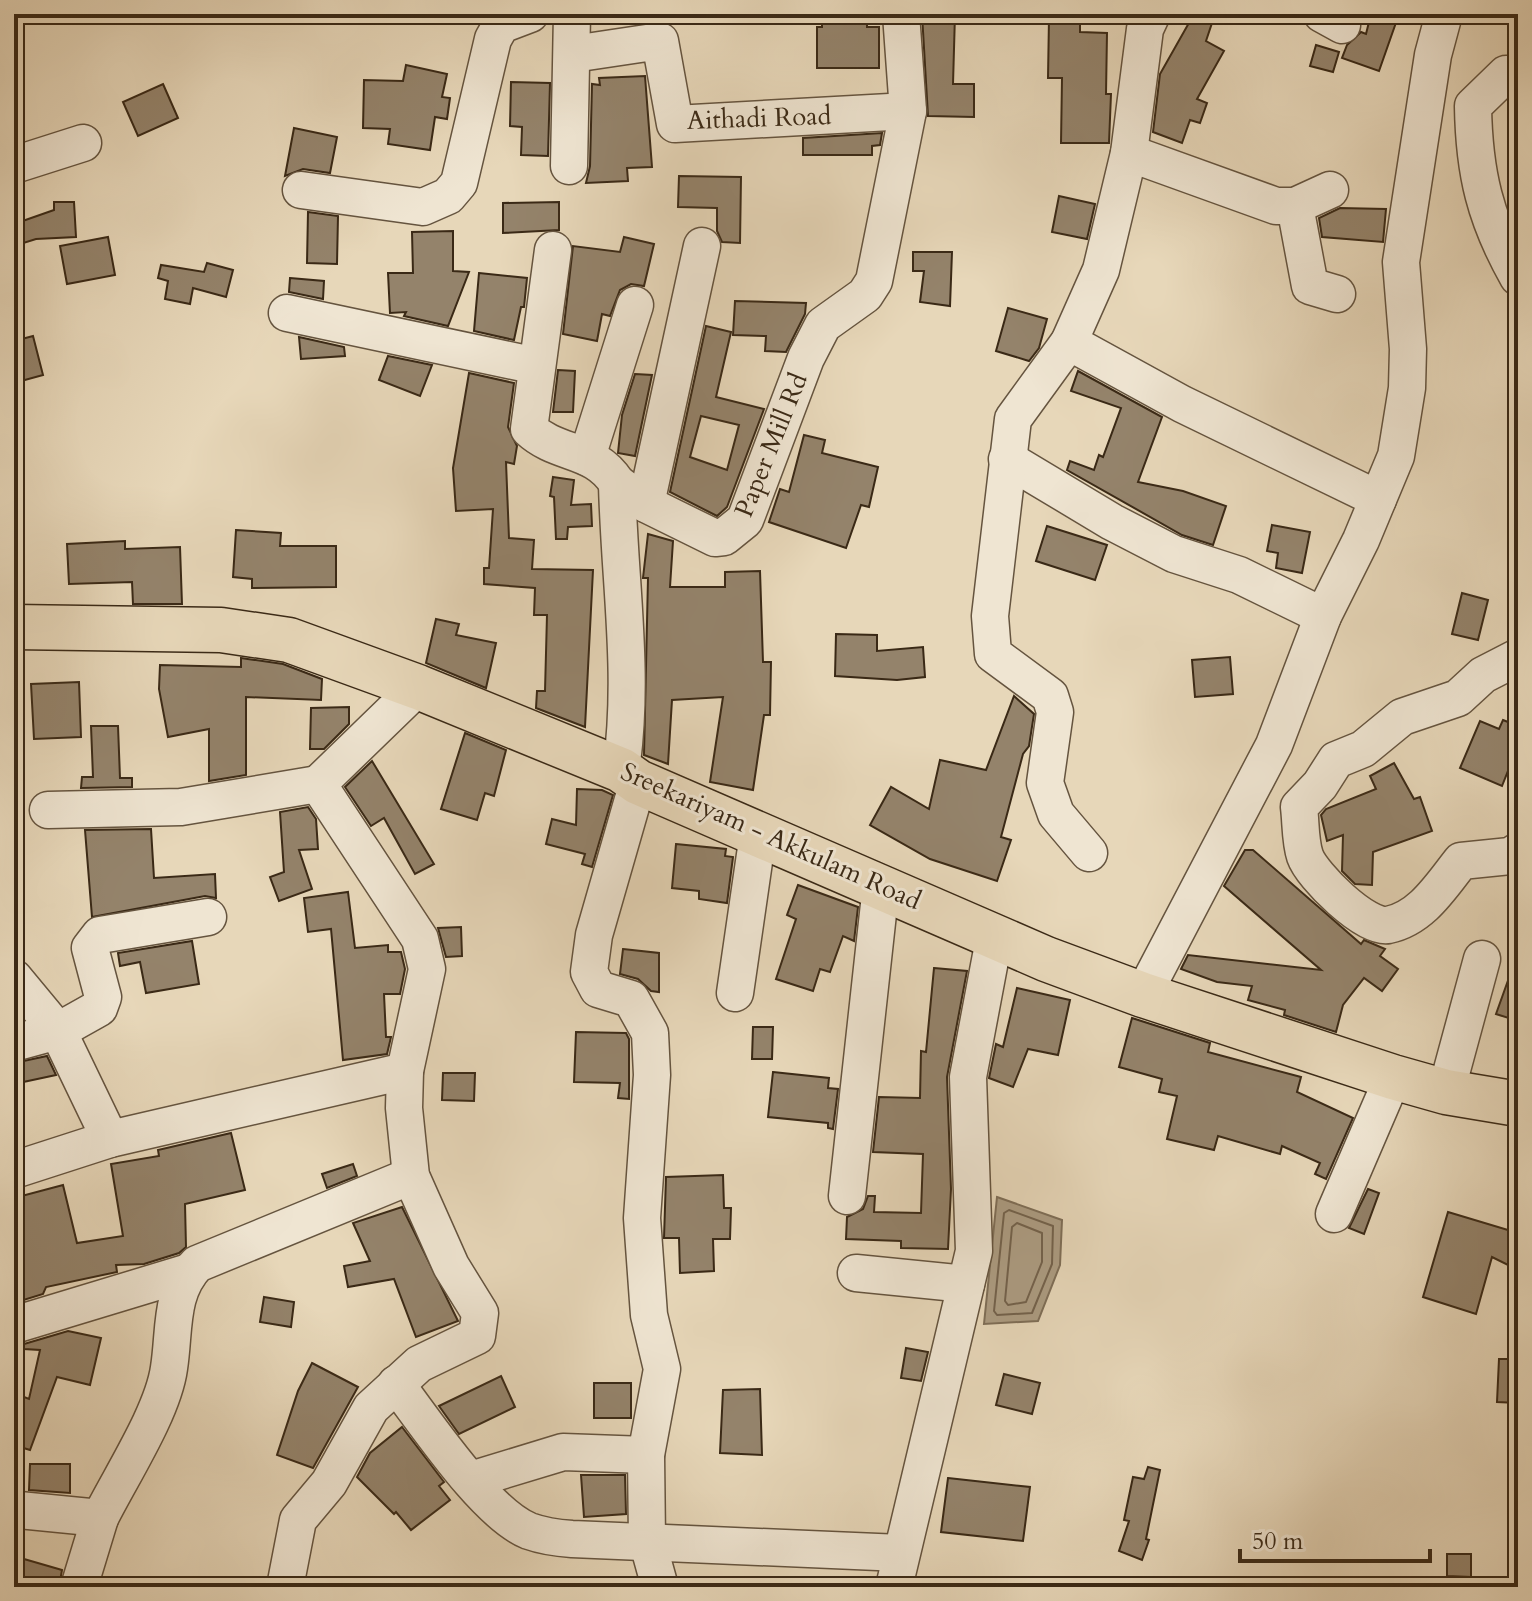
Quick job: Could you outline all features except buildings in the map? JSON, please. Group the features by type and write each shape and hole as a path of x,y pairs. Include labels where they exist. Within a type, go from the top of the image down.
{"main road":[{"name":"Sreekariyam - Akkulam Road","path":"14,627 235,632 289,640 418,687 1143,995 1393,1077 1446,1092 1518,1104"}],"street":[{"path":"301,190 423,207 448,196 459,183 493,39 501,25 530,14"},
{"path":"569,166 572,14"},
{"path":"901,14 908,111"},
{"path":"1089,853 1056,814 1045,783 1055,712 1050,696 993,654 990,616 999,567 1013,419 1069,342 1101,270 1129,153 1145,29 1152,14"},
{"path":"1143,995 1274,745 1323,616 1396,456 1407,388 1408,349 1401,262 1433,55 1444,14"},
{"name":"Aithadi Road","path":"573,54 660,41 675,124 908,111"},
{"path":"1518,74 1506,74 1473,106 1473,157 1484,203 1518,277"},
{"name":"Paper Mill Rd","path":"587,457 602,463 617,483 646,504 715,538 724,537 745,520 806,358 823,325 865,295 874,281 908,111"},
{"path":"14,165 83,143"},
{"path":"1129,153 1276,206 1295,206 1330,190"},
{"path":"1295,206 1310,286 1337,294"},
{"path":"646,504 702,246"},
{"path":"553,250 529,429 542,442 587,457 635,305"},
{"path":"287,313 537,366"},
{"path":"1069,342 1182,404 1378,499"},
{"path":"1007,459 1112,522 1174,554 1239,575 1323,616"},
{"path":"617,483 630,776 594,935 589,972 598,989 631,999 650,1033 652,1075 642,1218 649,1315 662,1369 646,1455 647,1540 660,1587"},
{"path":"1515,856 1461,861 1422,909 1387,926 1368,922 1324,882 1306,859 1299,807 1320,785 1336,760 1363,749 1402,717 1458,698 1483,675 1518,657"},
{"path":"48,810 181,807 318,784 418,687"},
{"path":"285,1587 298,1520 329,1483 371,1408 419,1364 477,1336 480,1313 451,1266 411,1176 404,1108 405,1071 427,969 420,939 318,784"},
{"path":"735,993 758,834"},
{"path":"847,1196 881,886"},
{"path":"14,1043 58,1031 99,1008 103,997 90,948 100,935 208,917"},
{"path":"396,1384 471,1480 514,1522 528,1530 572,1539 647,1540 898,1570 974,1251 968,1077 995,934"},
{"path":"1446,1092 1482,959"},
{"path":"14,978 58,1031 110,1139"},
{"path":"14,1170 110,1139 405,1071"},
{"path":"1334,1214 1393,1077"},
{"path":"79,1587 100,1518 159,1404 169,1372 174,1308 189,1272 197,1264 411,1176"},
{"path":"14,1325 189,1272"},
{"path":"856,1273 966,1284"},
{"path":"471,1480 563,1452 646,1455"},
{"path":"19,1510 100,1518"}],"water":[{"path":"997,1197 1062,1220 1060,1265 1038,1321 984,1324"}]}
